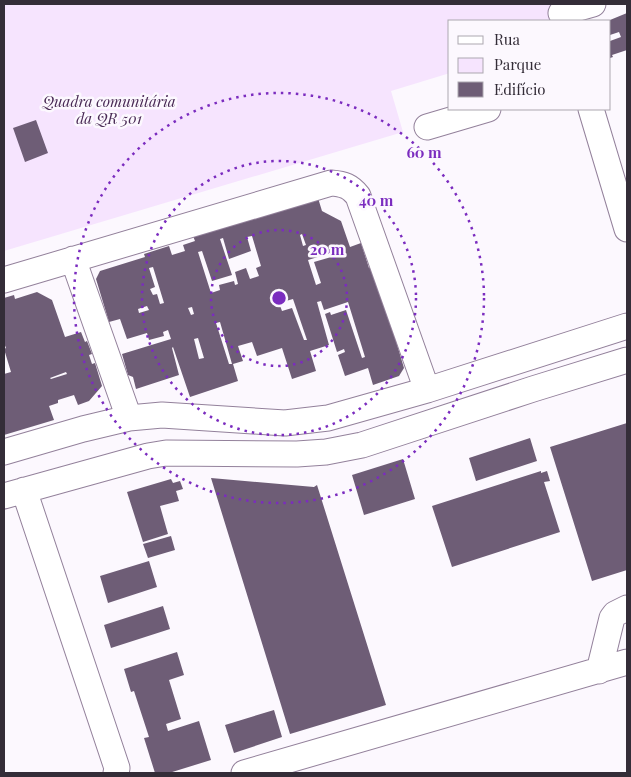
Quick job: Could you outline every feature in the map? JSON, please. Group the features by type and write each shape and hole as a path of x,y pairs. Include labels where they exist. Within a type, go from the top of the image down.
{"street":[{"path":"561,13 593,4"},
{"path":"427,127 485,110"},
{"path":"590,110 620,181 627,229"},
{"path":"4,280 331,183 342,184 351,188 358,196 428,390"},
{"path":"73,259 130,418"},
{"path":"4,452 83,429 130,418 162,415 285,423 328,418 428,390 627,326"},
{"path":"522,359 533,389"},
{"path":"116,773 117,768 14,493 157,454 297,454 326,452 362,445 627,360"},
{"path":"599,671 612,618 615,614 627,608"},
{"path":"244,773 627,662"}],"green space":[{"name":"Quadra comunitária da QR 501","path":"4,4 565,4 571,20 448,20 448,74 391,91 403,132 4,251"}],"building":[{"path":"627,13 627,50 612,55 613,57 611,58 611,41 621,37 619,32 611,35 610,20"},
{"path":"36,120 48,153 25,162 13,128"},
{"path":"318,198 322,211 341,221 350,247 361,243 369,268 374,267 404,368 399,376 373,385 368,368 345,376 338,355 345,352 344,349 337,352 325,314 330,312 331,315 346,310 362,358 365,357 348,302 324,310 321,301 317,302 329,345 310,351 316,371 292,379 282,348 257,356 252,342 238,346 243,361 233,364 238,381 190,397 173,347 179,375 136,389 133,377 128,375 122,354 171,339 168,330 163,332 164,336 149,340 147,333 127,339 120,319 109,322 96,279 100,271 145,257 144,254 169,246 172,255 185,251 183,245 195,241 193,236","holes":["302,234 306,245 303,246 300,235","252,236 261,266 256,268 259,276 250,279 246,268 235,272 238,284 235,285 234,281 219,285 220,290 211,293 198,252 202,251 212,281 232,275 220,239 223,238 229,259 251,251 247,237","344,249 345,253 314,262 321,283 316,285 308,260","153,267 164,303 160,304 157,294 153,295 150,289 155,287 149,268","293,299 307,340 304,340 292,308 282,311 279,303","147,306 149,310 139,313 138,309","192,307 194,314 191,315 188,308","220,322 232,364 229,364 216,323","198,338 204,358 199,359 194,339"]},
{"path":"37,292 52,300 65,337 81,332 85,342 87,341 92,354 89,355 92,364 95,363 102,386 89,401 78,405 74,395 58,400 58,403 49,406 54,420 4,435 4,374 11,372 4,349 6,348 4,343 4,298 14,295 15,299","holes":["66,372 67,374 51,379 50,378"]},
{"path":"627,423 627,570 592,581 550,447"},
{"path":"530,438 537,461 476,481 469,458"},
{"path":"403,459 415,499 364,515 352,475"},
{"path":"541,471 541,473 547,471 550,481 544,482 560,532 452,567 432,506"},
{"path":"211,478 314,487 317,485 386,705 290,734"},
{"path":"171,479 173,483 180,481 183,489 176,491 179,501 160,506 168,534 143,542 127,492"},
{"path":"171,536 175,550 148,558 143,544"},
{"path":"149,561 157,587 108,603 100,576"},
{"path":"163,606 170,629 111,648 104,625"},
{"path":"177,652 184,675 169,680 181,719 166,724 168,731 199,721 211,760 169,773 155,773 144,738 149,737 134,691 131,692 124,669"},
{"path":"274,710 282,737 234,753 225,725"}]}
